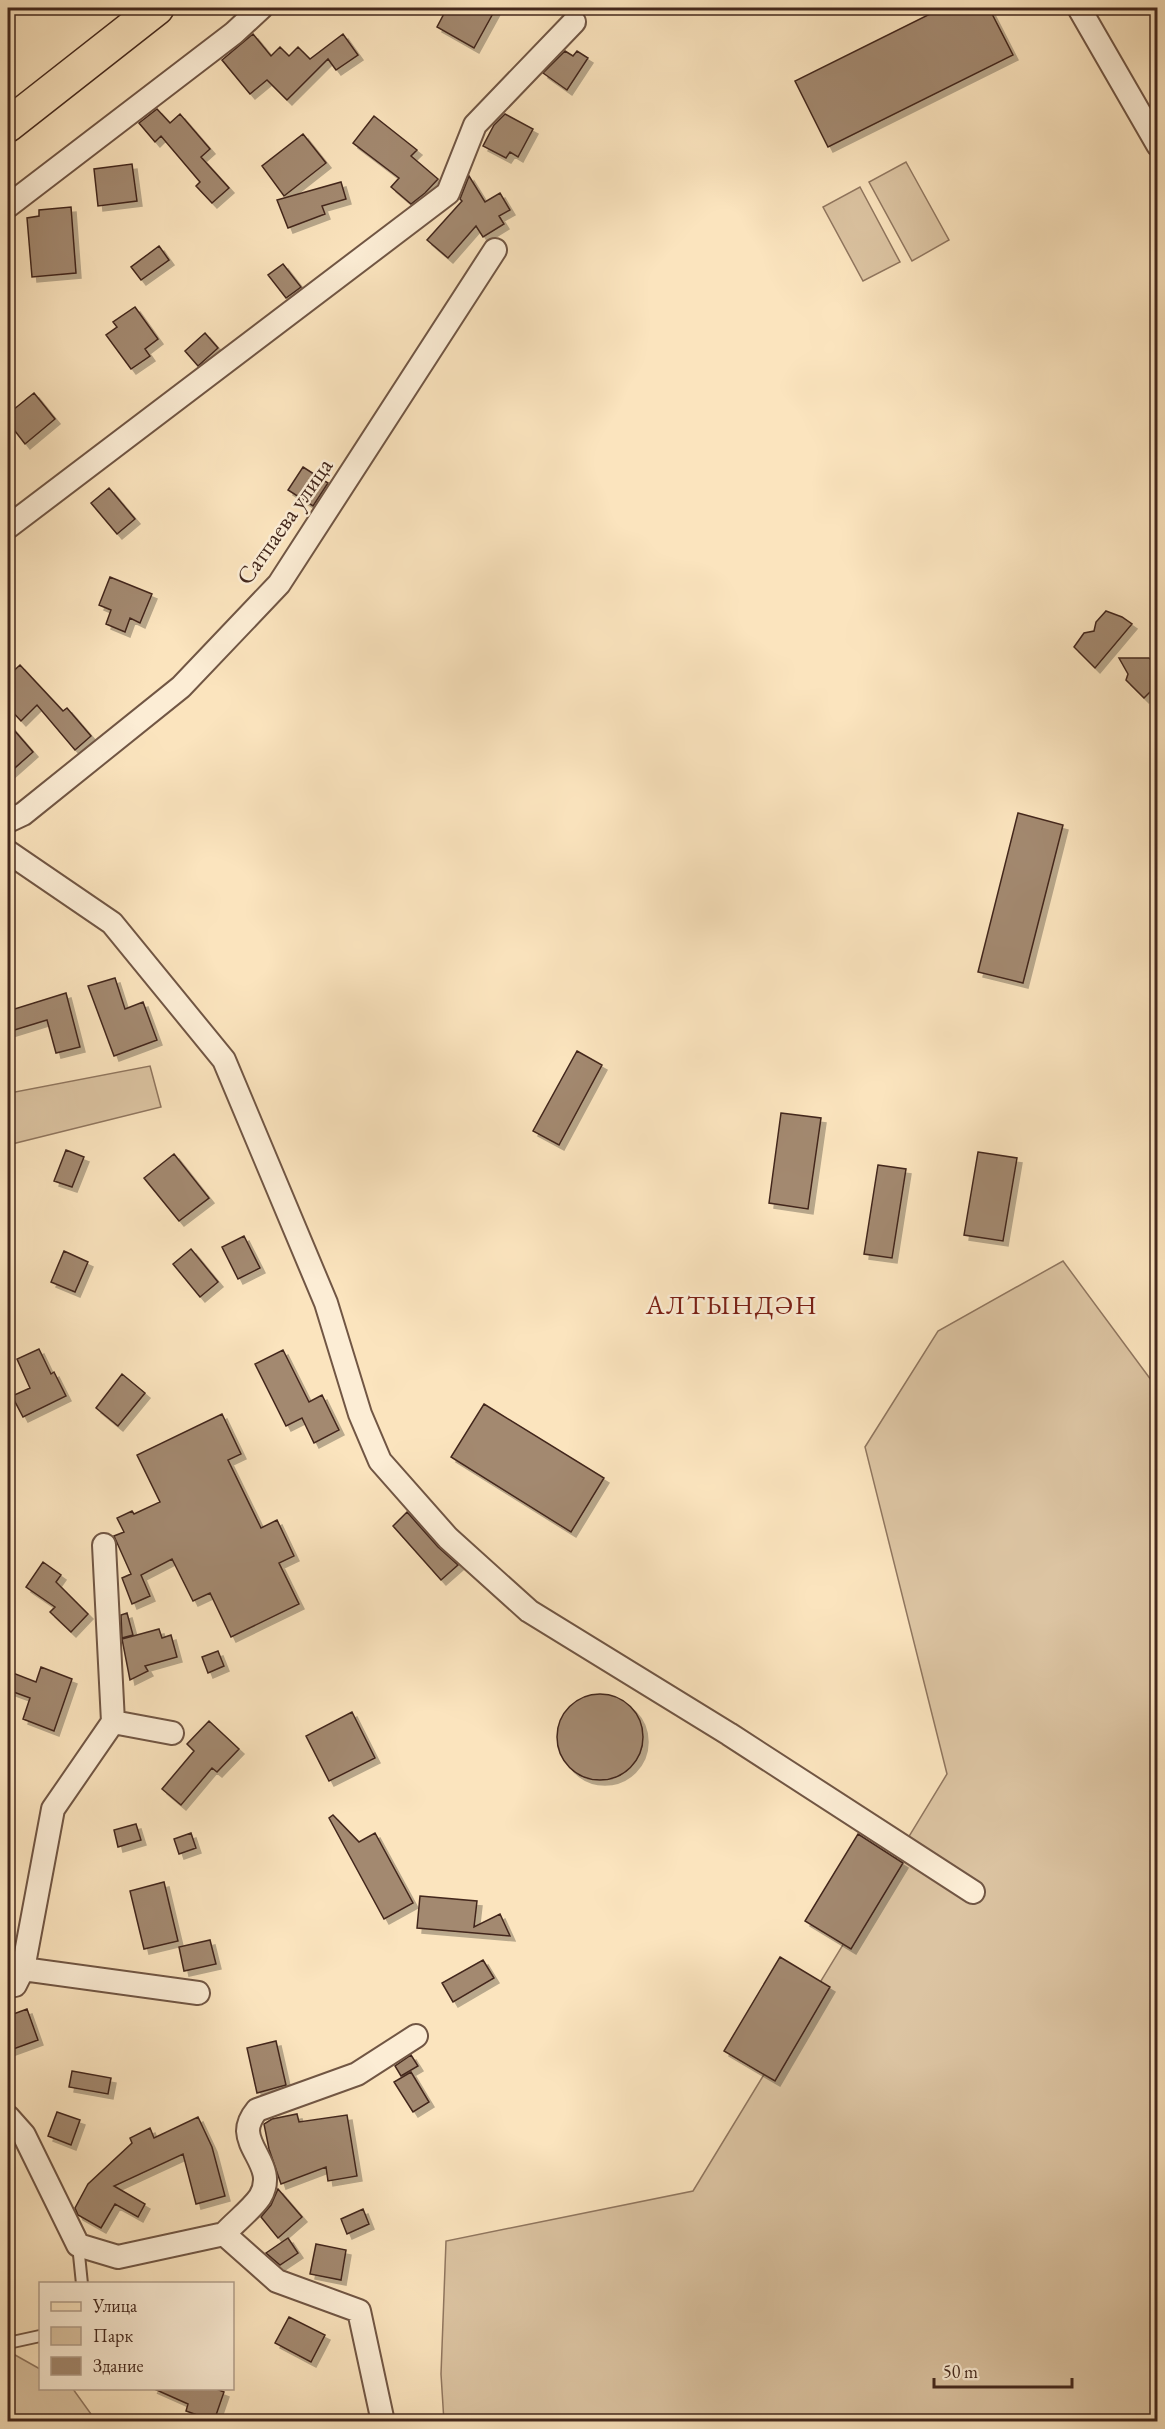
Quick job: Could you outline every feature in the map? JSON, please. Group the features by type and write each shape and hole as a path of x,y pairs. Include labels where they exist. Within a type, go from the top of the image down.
{"main road":[{"path":"8,125 157,8"}],"street":[{"path":"8,206 234,33 261,8"},
{"path":"1078,8 1158,145"},
{"path":"8,527 448,193 475,125 574,22"},
{"name":"Сатпаева улица","path":"8,821 23,814 181,687 279,584 495,250"},
{"path":"8,852 112,923 224,1060 326,1303 360,1414 380,1461 447,1538 529,1611 729,1734 973,1892"},
{"path":"8,1986 15,1985 23,1969 53,1809 113,1722 104,1545"},
{"path":"113,1722 172,1733"},
{"path":"23,1969 198,1994"},
{"path":"8,2117 24,2135 78,2245 118,2257 224,2234 260,2197 264,2183 264,2168 248,2132 250,2120 257,2110 357,2074 417,2036"},
{"path":"224,2234 277,2282 359,2311 383,2421"}],"lane":[{"path":"78,2245 82,2282"},
{"path":"8,2343 39,2336"}],"green space":[{"path":"906,162 949,240 912,261 869,182"},
{"path":"860,187 900,262 863,281 823,207"},
{"path":"150,1066 161,1107 8,1145 8,1091 10,1093"},
{"path":"1063,1261 1157,1388 1157,2421 444,2422 441,2374 446,2241 693,2191 947,1774 865,1447 938,1331"},
{"path":"8,2351 39,2368 39,2390 74,2390 96,2421 8,2421"}],"building":[{"path":"447,8 496,8 474,48 437,27"},
{"path":"942,8 989,8 1013,55 828,147 795,81"},
{"path":"253,34 271,56 280,47 289,56 298,47 310,59 343,34 358,55 336,70 328,59 287,100 267,80 250,94 222,60"},
{"path":"565,51 573,56 577,51 588,58 567,90 543,73"},
{"path":"157,109 170,123 180,114 210,149 201,157 229,188 212,203 196,186 200,182 161,136 155,142 139,123"},
{"path":"505,114 533,129 518,157 510,152 506,158 483,146 494,125"},
{"path":"374,116 417,150 411,156 438,179 411,204 391,187 399,178 353,143"},
{"path":"303,134 326,163 284,196 262,166"},
{"path":"132,164 137,201 98,206 94,169"},
{"path":"469,176 485,202 500,193 510,210 499,216 504,224 483,237 476,226 448,258 427,240 462,201 460,199"},
{"path":"341,182 346,199 322,206 325,214 288,228 277,200"},
{"path":"71,207 76,273 32,277 27,218 39,216 39,210"},
{"path":"159,246 169,260 141,280 131,267"},
{"path":"283,264 301,287 286,298 268,275"},
{"path":"135,307 158,339 145,349 150,356 131,369 106,335 117,327 113,322"},
{"path":"205,333 218,348 198,366 185,351"},
{"path":"34,393 55,419 25,444 8,422 8,414"},
{"path":"303,467 328,483 313,506 288,490"},
{"path":"109,488 135,519 117,534 91,503"},
{"path":"110,577 152,594 140,623 130,618 125,632 106,624 111,610 99,605"},
{"path":"1106,611 1132,624 1095,668 1074,647 1084,633 1094,631 1096,622"},
{"path":"1119,658 1149,658 1158,666 1158,684 1144,698 1126,680 1128,674"},
{"path":"20,665 63,711 67,708 91,736 75,750 37,705 21,721 8,707 8,676"},
{"path":"8,723 33,752 8,774"},
{"path":"1018,813 1063,825 1023,983 978,972"},
{"path":"115,978 125,1009 143,1002 157,1040 114,1056 88,986"},
{"path":"66,993 80,1047 56,1053 47,1020 8,1032 8,1011"},
{"path":"577,1051 602,1065 559,1145 533,1131"},
{"path":"781,1113 821,1118 808,1209 769,1203"},
{"path":"66,1150 84,1157 72,1187 54,1181"},
{"path":"978,1152 1017,1158 1003,1241 964,1235"},
{"path":"174,1154 209,1198 179,1221 144,1178"},
{"path":"878,1165 906,1169 892,1258 864,1254"},
{"path":"244,1236 260,1268 238,1279 222,1247"},
{"path":"191,1249 218,1282 200,1297 173,1264"},
{"path":"64,1251 88,1262 75,1292 51,1282"},
{"path":"39,1349 51,1374 54,1372 66,1396 23,1417 12,1396 30,1388 17,1359"},
{"path":"283,1350 309,1402 322,1395 339,1430 314,1443 302,1418 286,1426 255,1364"},
{"path":"122,1374 145,1393 118,1426 96,1408"},
{"path":"484,1404 604,1478 571,1532 451,1457"},
{"path":"222,1414 241,1454 228,1460 261,1528 277,1520 294,1556 279,1563 299,1604 231,1637 210,1593 193,1601 172,1559 141,1575 150,1596 132,1604 122,1578 131,1574 114,1536 124,1532 117,1518 132,1511 134,1514 160,1502 137,1455"},
{"path":"407,1512 438,1547 458,1565 441,1580 393,1526"},
{"path":"43,1562 61,1575 56,1582 88,1614 71,1632 50,1612 55,1607 26,1587"},
{"path":"127,1613 133,1635 122,1638 121,1615"},
{"path":"159,1629 162,1638 171,1635 177,1657 145,1666 148,1671 130,1680 122,1639"},
{"path":"218,1651 224,1666 208,1673 202,1657"},
{"path":"41,1667 72,1679 54,1731 23,1719 30,1698 8,1690 8,1671 36,1682"},
{"path":"600,1694 616,1698 630,1707 639,1721 643,1737 639,1753 630,1767 616,1776 600,1780 584,1776 570,1767 561,1753 557,1737 561,1721 570,1707 584,1698"},
{"path":"352,1712 375,1758 329,1781 306,1736"},
{"path":"209,1721 239,1749 217,1772 212,1768 181,1805 162,1789 194,1751 187,1744"},
{"path":"333,1815 359,1842 375,1833 413,1903 384,1919 329,1818"},
{"path":"136,1824 141,1840 118,1847 114,1830"},
{"path":"191,1833 196,1848 179,1854 174,1839"},
{"path":"858,1834 903,1863 851,1949 805,1921"},
{"path":"164,1882 178,1941 144,1949 130,1891"},
{"path":"420,1896 477,1901 474,1927 500,1914 510,1936 417,1928"},
{"path":"210,1940 216,1964 184,1971 179,1947"},
{"path":"780,1957 830,1987 775,2081 724,2051"},
{"path":"483,1960 494,1978 453,2002 442,1983"},
{"path":"27,2009 38,2040 8,2051 8,2016"},
{"path":"276,2041 286,2085 257,2093 247,2048"},
{"path":"411,2055 418,2066 401,2076 395,2066"},
{"path":"72,2071 111,2078 108,2094 69,2087"},
{"path":"411,2072 429,2102 413,2112 394,2082"},
{"path":"57,2112 80,2120 71,2145 48,2136"},
{"path":"297,2114 299,2122 347,2115 357,2176 328,2181 326,2167 281,2184 269,2149 264,2124 272,2119"},
{"path":"198,2117 212,2147 225,2196 196,2204 183,2154 114,2186 145,2204 138,2217 115,2204 101,2228 78,2215 75,2208 88,2184 132,2143 130,2138 150,2128 154,2138"},
{"path":"278,2189 302,2217 278,2238 261,2217 271,2205"},
{"path":"363,2209 369,2224 347,2234 341,2219"},
{"path":"288,2238 298,2253 280,2265 266,2253"},
{"path":"316,2244 346,2250 341,2280 310,2274"},
{"path":"289,2317 325,2335 311,2362 275,2343"},
{"path":"156,2390 219,2390 224,2392 214,2421 186,2411 188,2404"}],"district":[{"name":"АЛТЫНДӘН","path":"732,1304"}]}
